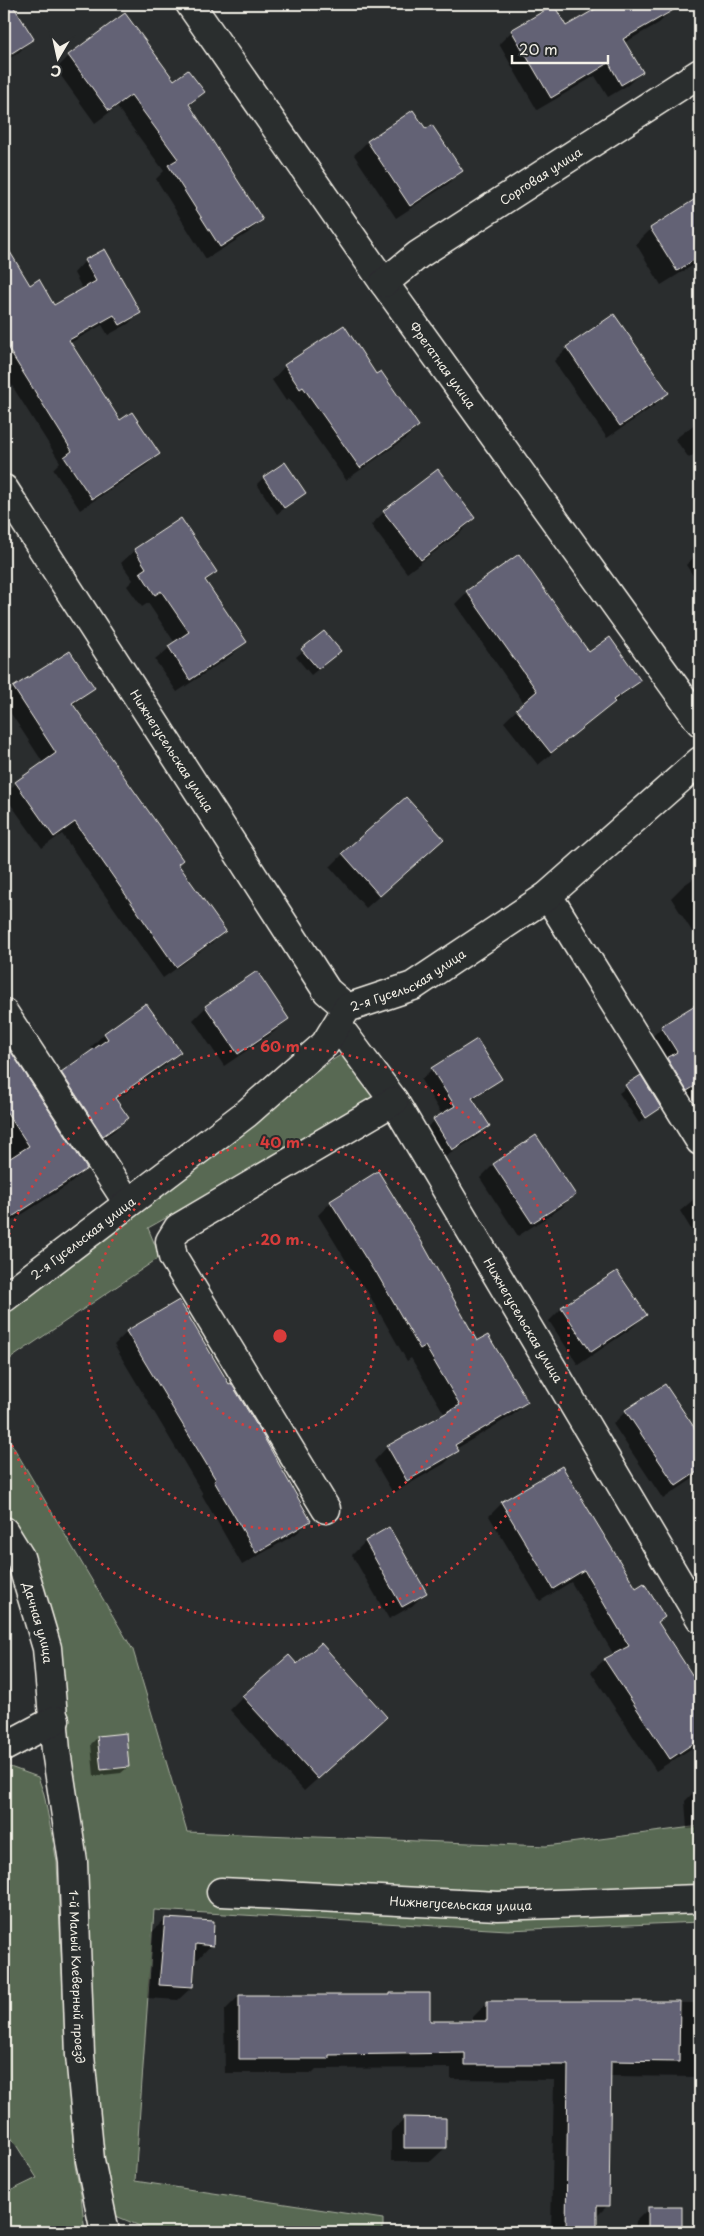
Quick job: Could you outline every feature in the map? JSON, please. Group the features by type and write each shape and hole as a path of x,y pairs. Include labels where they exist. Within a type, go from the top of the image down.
{"street":[{"name":"Фрегатная улица","path":"190,4 384,282 700,722"},
{"name":"Сорговая улица","path":"384,282 418,255 700,73"},
{"name":"Нижнегусельская улица","path":"4,489 327,991 700,1618"},
{"name":"2-я Гусельская улица","path":"4,1298 248,1113 325,1044 342,1018 413,986 546,897 700,761"},
{"path":"546,897 555,907 700,1141"},
{"path":"4,1013 128,1203"},
{"path":"326,1509 173,1257 170,1241 178,1228 394,1101"},
{"name":"Дачная улица","path":"4,1530 20,1557 47,1648 54,1720"},
{"path":"4,1747 54,1720"},
{"name":"1-й Малый Клеверный проезд","path":"54,1720 56,1751 72,1862 80,2055 90,2160 108,2232"},
{"name":"Нижнегусельская улица","path":"221,1892 498,1906 700,1899"}],"green space":[{"path":"344,1053 382,1097 148,1228 160,1257 4,1363 4,1314 331,1061"},
{"path":"4,1431 133,1650 187,1832 546,1846 700,1826 700,1922 508,1930 154,1910 135,2181 383,2219 383,2232 154,2232 116,2216 97,2162 26,1548 4,1510"},
{"path":"10,1767 38,1777 44,1794 57,1862 66,2057 75,2166 81,2195 85,2232 4,2232 4,2194 37,2178 4,2126 4,1770"}],"building":[{"path":"4,4 12,4 34,39 4,58"},
{"path":"604,4 684,4 623,39 643,72 621,85 609,63 551,98 511,30 554,5 566,26"},
{"path":"125,13 174,80 188,70 205,92 189,104 263,220 220,247 168,165 178,159 131,95 109,111 68,55"},
{"path":"413,110 426,129 432,125 463,171 410,206 367,141"},
{"path":"700,196 700,256 677,271 650,228"},
{"path":"4,242 30,285 39,279 54,305 96,281 84,260 105,249 141,313 120,325 114,315 69,340 120,420 132,412 160,454 92,499 64,457 72,451 4,342"},
{"path":"614,314 669,393 620,426 566,347"},
{"path":"344,325 376,374 381,371 419,426 360,468 303,387 300,389 284,365"},
{"path":"285,462 306,493 284,508 263,477"},
{"path":"438,469 475,518 421,560 383,511"},
{"path":"181,518 217,572 205,580 247,642 190,680 168,646 189,632 161,591 155,595 140,572 146,568 134,549"},
{"path":"519,554 589,652 610,637 641,681 613,700 615,702 551,753 516,709 537,691 466,591"},
{"path":"324,631 341,651 318,669 301,649"},
{"path":"70,651 95,688 72,703 183,860 178,864 226,931 176,967 75,822 54,837 15,782 56,753 13,687"},
{"path":"406,797 444,839 380,896 342,853"},
{"path":"257,971 289,1019 238,1054 205,1006"},
{"path":"700,1002 700,1090 697,1085 687,1091 667,1058 677,1052 661,1026"},
{"path":"146,1003 181,1052 115,1098 129,1118 103,1136 61,1072 108,1039 104,1033"},
{"path":"477,1039 502,1079 472,1098 490,1126 452,1150 433,1119 455,1106 431,1068"},
{"path":"4,1041 87,1169 4,1222 4,1162 29,1146 4,1108"},
{"path":"641,1075 661,1108 646,1118 625,1085"},
{"path":"536,1135 576,1195 532,1223 493,1164"},
{"path":"378,1171 423,1244 477,1341 488,1335 528,1402 455,1445 459,1451 407,1481 387,1446 460,1405 425,1346 420,1349 376,1272 330,1201"},
{"path":"617,1271 647,1315 591,1352 561,1307"},
{"path":"179,1300 229,1384 231,1383 262,1434 311,1521 256,1553 214,1481 216,1480 126,1331"},
{"path":"665,1384 700,1436 700,1470 676,1486 625,1410"},
{"path":"562,1466 636,1588 644,1583 665,1617 658,1622 700,1687 700,1739 670,1759 604,1659 629,1646 584,1570 553,1589 501,1502"},
{"path":"389,1527 427,1593 402,1607 365,1541"},
{"path":"321,1643 387,1717 318,1779 242,1696 289,1655 297,1664"},
{"path":"126,1733 129,1767 101,1770 97,1736"},
{"path":"165,1918 214,1921 213,1946 196,1944 193,1987 159,1985"},
{"path":"390,1993 430,1993 430,2021 487,2021 487,2001 680,2001 679,2062 611,2061 609,2206 597,2206 597,2232 566,2232 568,2065 465,2065 465,2053 329,2055 329,2059 239,2059 239,1995 390,1995"},
{"path":"404,2117 446,2118 446,2148 404,2148"},
{"path":"648,2207 682,2207 682,2232 648,2232"}]}
